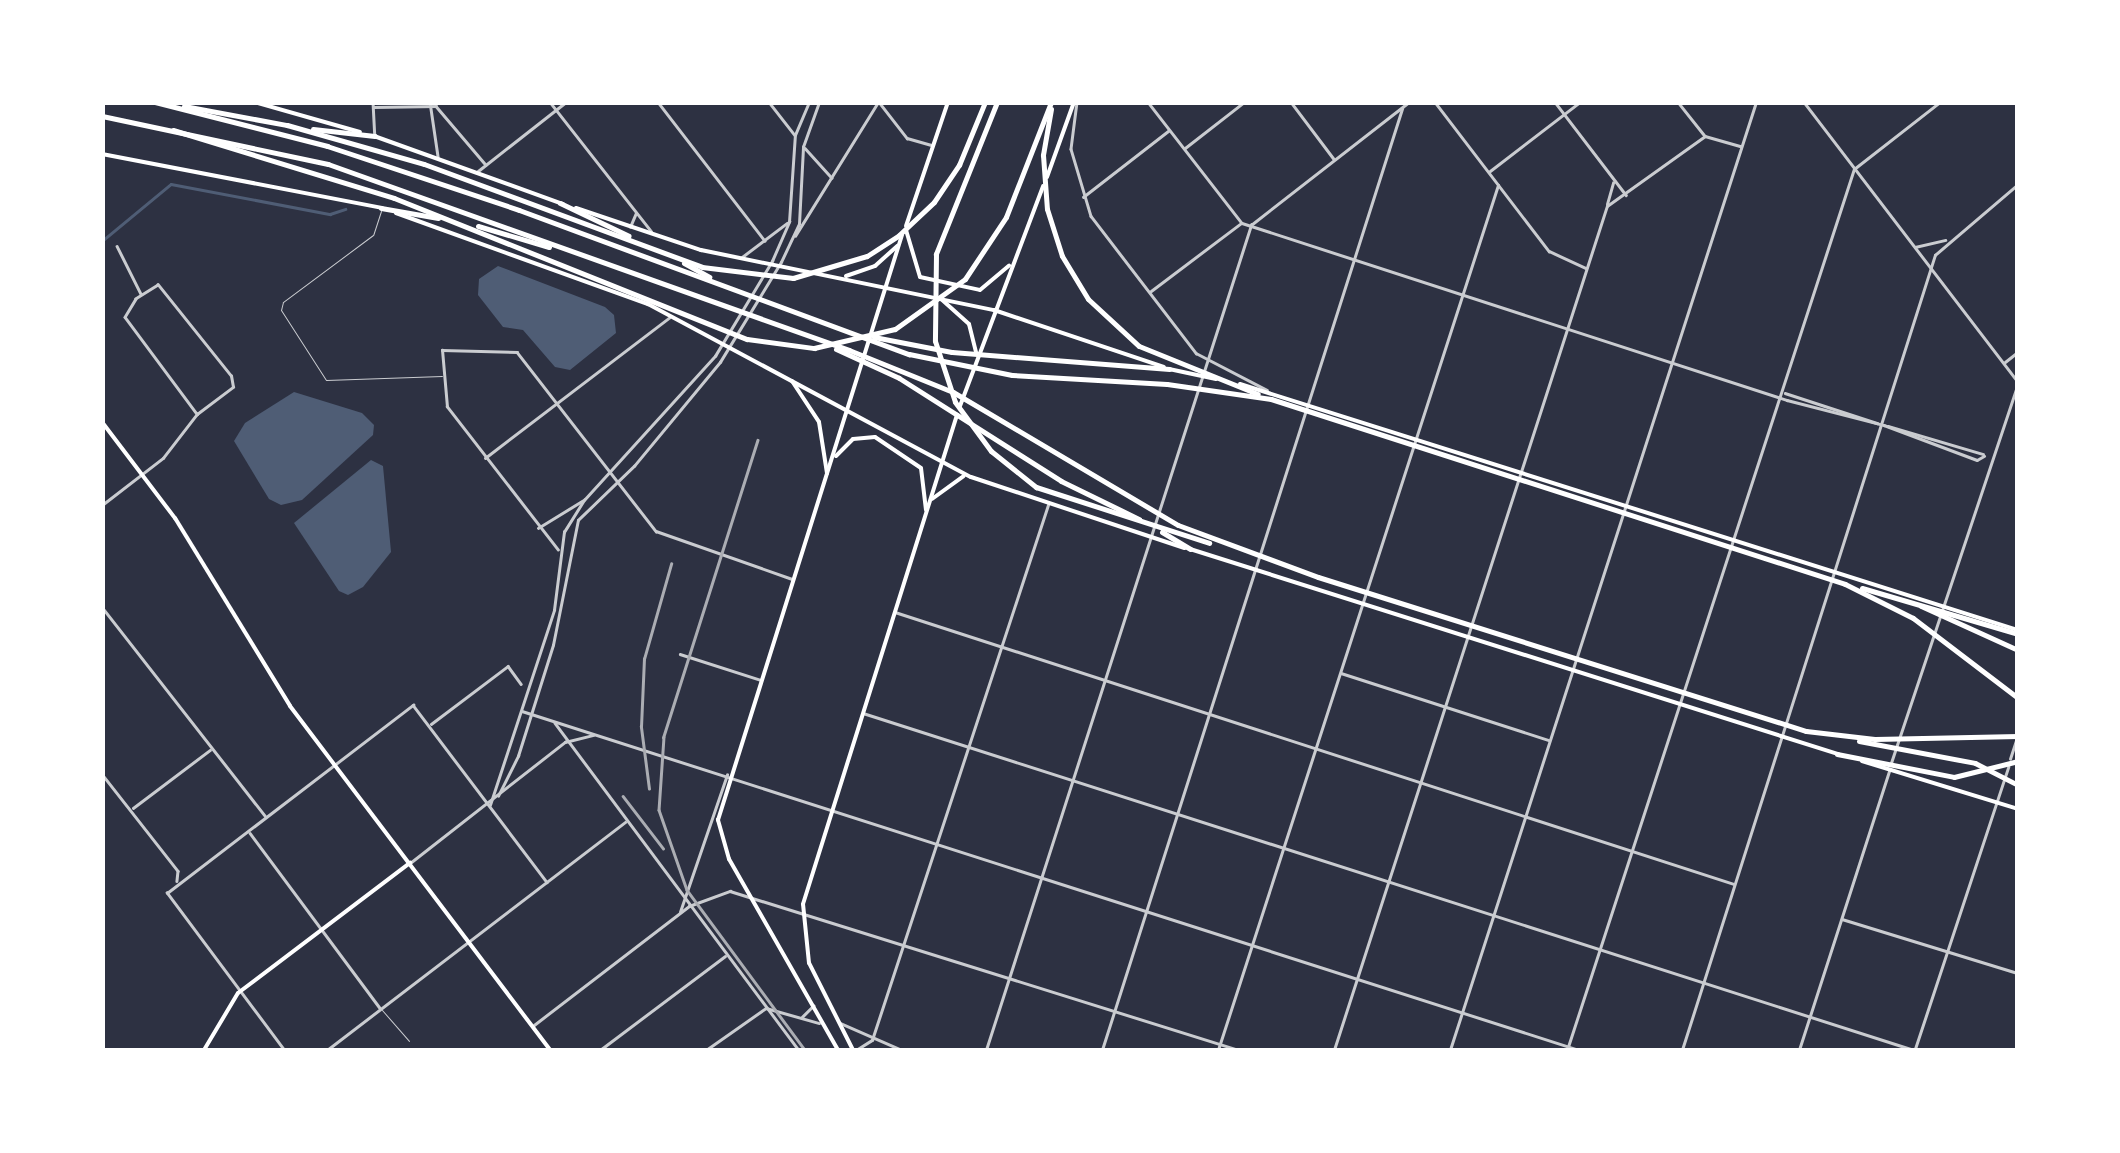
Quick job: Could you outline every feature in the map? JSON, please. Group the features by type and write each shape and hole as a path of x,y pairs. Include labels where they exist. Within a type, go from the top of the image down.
{"highway":[{"path":"155,102 375,136"},
{"path":"155,102 327,146 840,329 958,366 1270,399"},
{"path":"287,125 424,164 702,267 793,278 866,256 899,235 934,202 959,165 986,102"},
{"path":"997,102 936,254 935,341 955,402 991,451 1036,487 1774,722 1975,763 2018,785"},
{"path":"166,126 394,198 747,339 814,348 854,344 925,313 986,255 1052,102"},
{"path":"1052,102 1044,184 1062,256 1104,316 1139,346 1270,399 1845,584 2018,632"},
{"path":"102,116 166,126 328,164 815,339 985,410 1178,526 1236,550"},
{"path":"560,203 728,288"},
{"path":"382,208 484,228 592,260"},
{"path":"840,329 1004,356 1168,369"},
{"path":"815,339 978,423 1061,480 1190,549"},
{"path":"1845,584 1913,618 2018,698"},
{"path":"1903,594 1938,617 2018,650"},
{"path":"1847,738 2018,736"},
{"path":"1837,754 1936,776 1974,774 2018,761"}],"main road":[{"path":"254,102 438,157 656,237 994,310 1168,369 1267,390 2018,632"},
{"path":"838,1050 720,831 727,775 834,458 884,284 948,102"},
{"path":"854,1050 806,950 803,909 976,358 1075,102"},
{"path":"102,154 382,208 672,316 968,476 1837,754"},
{"path":"906,225 920,276 980,290 1012,262"},
{"path":"845,276 883,261 900,242"},
{"path":"935,296 969,324 976,358"},
{"path":"789,378 818,422 828,476"},
{"path":"102,422 141,472 335,764 548,1050"},
{"path":"834,458 862,436 889,445 921,468 926,514"},
{"path":"929,503 950,481 968,476"},
{"path":"1890,766 2018,809"},
{"path":"204,1050 238,992 410,863"}],"street":[{"path":"550,102 656,237"},
{"path":"477,172 566,102"},
{"path":"658,102 764,241"},
{"path":"769,102 795,135"},
{"path":"537,529 584,500 612,476 725,342 772,261 788,222 795,135 809,102"},
{"path":"795,236 804,147 818,102"},
{"path":"498,796 532,714 563,607 572,537 593,502 618,484 732,346 878,102 907,138 932,146"},
{"path":"1075,102 1071,150 1082,198 1149,294 1205,360 1267,390"},
{"path":"1148,102 1242,223 1877,423 1977,460 1986,457"},
{"path":"1184,149 1244,102"},
{"path":"1290,102 1335,160"},
{"path":"986,1050 1251,225 1410,102"},
{"path":"1435,102 1555,258 1588,269"},
{"path":"1555,102 1627,196"},
{"path":"1489,172 1580,102"},
{"path":"1678,102 1706,136 1742,147"},
{"path":"1450,1050 1756,102"},
{"path":"1799,1050 1986,457 2018,382 1804,102"},
{"path":"1568,1049 1854,168 1940,102"},
{"path":"375,136 373,105 430,104 448,116 486,165"},
{"path":"430,104 438,157"},
{"path":"1102,1050 1312,405 1402,108"},
{"path":"1082,198 1169,130"},
{"path":"1606,206 1627,196 1706,136"},
{"path":"804,147 832,178"},
{"path":"1334,1050 1448,706 1614,180"},
{"path":"1682,1050 1886,426 1931,268 1946,240 2018,184"},
{"path":"1218,1050 1498,185"},
{"path":"628,228 636,212"},
{"path":"742,257 788,222"},
{"path":"1149,294 1242,223"},
{"path":"1915,247 1946,240"},
{"path":"117,246 141,295"},
{"path":"102,505 168,453 197,414 233,387 231,376 158,286 141,295 125,317 197,414"},
{"path":"484,460 672,316"},
{"path":"559,551 537,529 447,407 440,355 447,348 517,352 662,535 793,579"},
{"path":"2004,363 2018,352"},
{"path":"1782,393 1790,390 1877,423"},
{"path":"1886,426 1928,434 1986,457"},
{"path":"1925,443 1928,434"},
{"path":"490,805 554,610 559,551 584,500"},
{"path":"854,1050 872,1040 1048,504"},
{"path":"102,607 266,817"},
{"path":"895,612 1735,884"},
{"path":"680,654 762,680"},
{"path":"430,725 508,666 521,684"},
{"path":"1339,672 1549,740"},
{"path":"284,1050 167,896 176,882 413,705 547,882"},
{"path":"522,711 1579,1050"},
{"path":"863,712 1914,1050 2018,736"},
{"path":"554,722 565,742 799,1050"},
{"path":"410,863 490,805 565,742 595,734"},
{"path":"130,810 212,750"},
{"path":"102,774 178,870 176,882"},
{"path":"679,914 727,775"},
{"path":"327,1050 626,822"},
{"path":"248,830 380,1008"},
{"path":"533,1026 690,906 721,891 803,909 1239,1050"},
{"path":"1841,919 2018,973"},
{"path":"600,1050 726,955"},
{"path":"801,1017 813,1004"},
{"path":"706,1050 766,1008 824,1024"},
{"path":"836,1019 872,1040 902,1050"}],"lane":[{"path":"382,208 374,236 282,302 281,310 326,380 442,376"},
{"path":"380,1008 409,1041"}],"water":[{"path":"498,266 605,307 614,315 616,333 570,370 555,367 523,330 503,327 478,295 479,279"},
{"path":"294,392 362,413 374,425 373,435 302,500 281,505 269,499 234,441 245,423"},
{"path":"371,460 383,466 391,552 363,587 348,595 339,591 294,523"}],"waterway":[{"path":"102,241 171,184 330,214 345,209"}],"railway":[{"path":"758,440 664,737 659,810 687,890 805,1050"},
{"path":"649,789 641,727 644,659 671,564"},
{"path":"623,796 663,848"}]}
